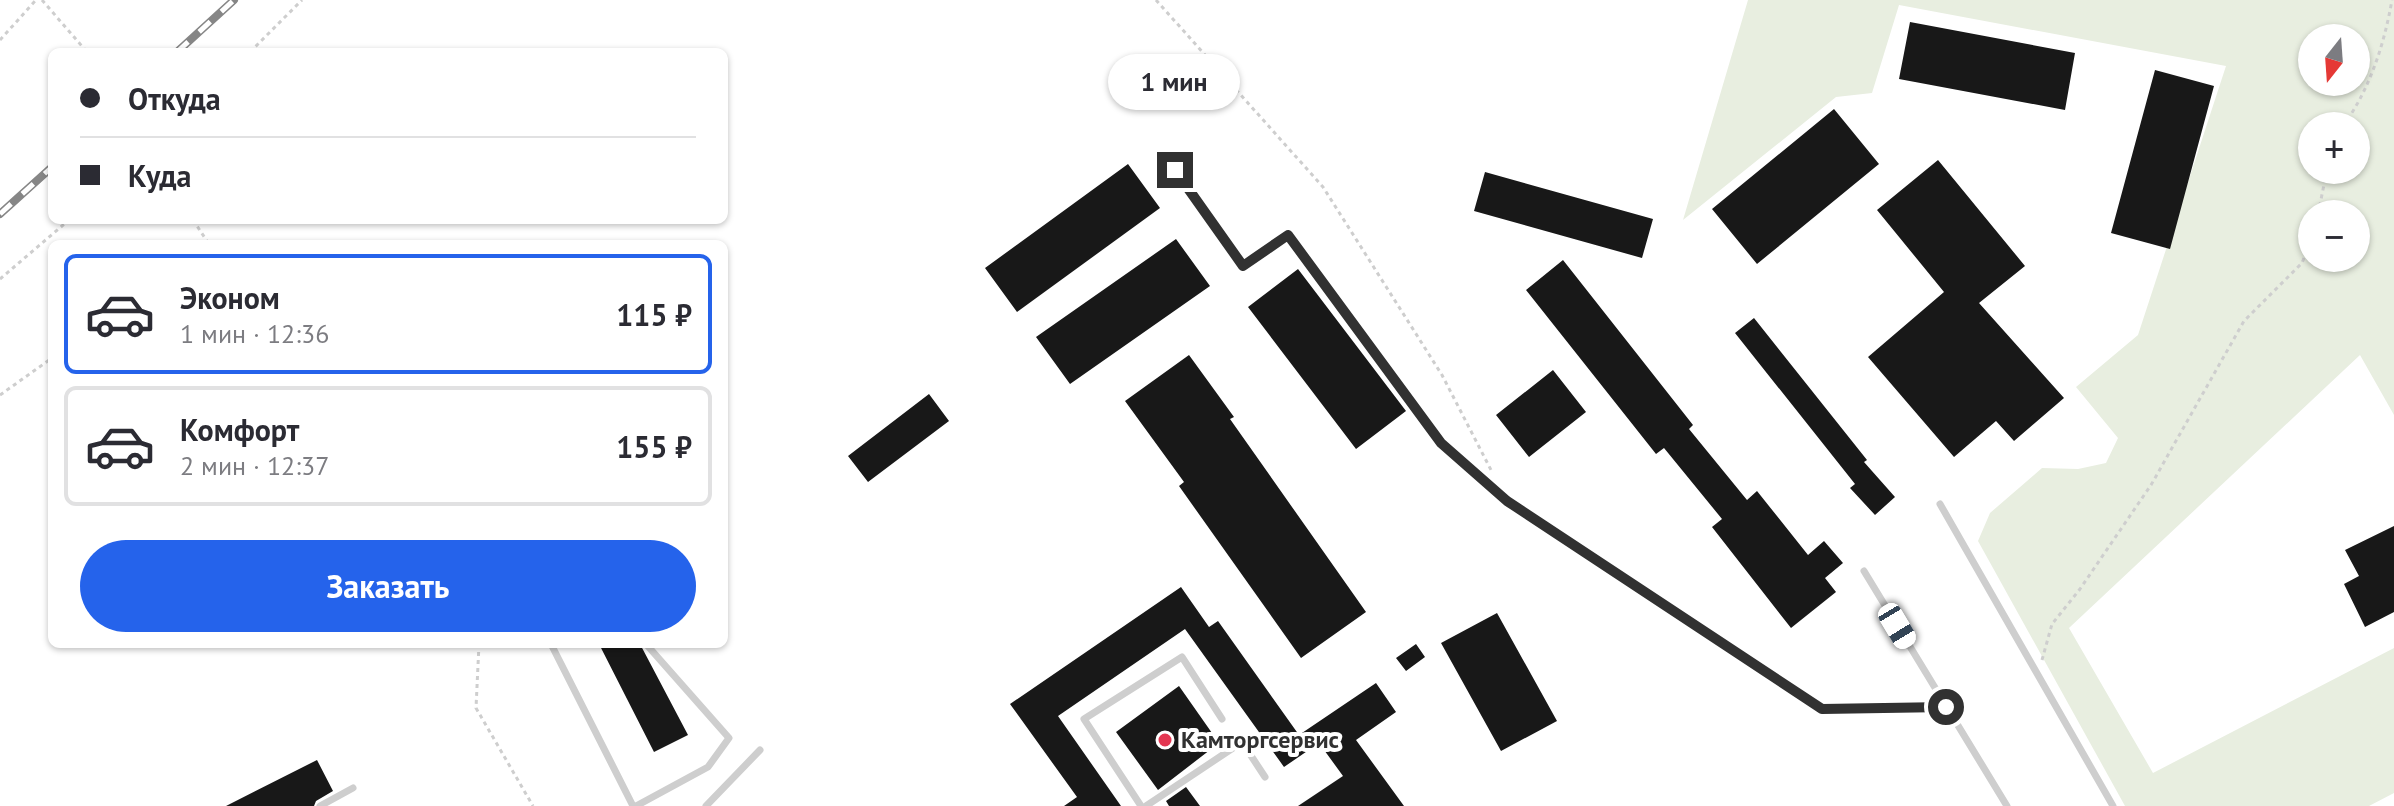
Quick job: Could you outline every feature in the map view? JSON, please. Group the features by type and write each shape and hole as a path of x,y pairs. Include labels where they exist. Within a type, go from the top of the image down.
{"lane":[{"path":"1175,170 1243,266 1288,235 1441,443 1507,501 1822,709 1946,707"},
{"path":"1940,504 2113,806"},
{"path":"1864,571 2007,806"},
{"path":"553,648 635,806 708,767 729,738 650,648"},
{"path":"1222,719 1182,657 1084,719 1143,806 1242,742 1265,777"},
{"path":"706,806 760,750"},
{"path":"320,806 353,788"}],"path":[{"path":"0,40 36,0"},
{"path":"42,0 84,48"},
{"path":"254,48 302,0"},
{"path":"1156,0 1323,187 1442,375 1493,473"},
{"path":"2353,112 2385,40 2392,0"},
{"path":"0,279 64,224"},
{"path":"2038,675 2052,624 2080,589 2151,485 2244,321 2298,267"},
{"path":"0,395 48,361"},
{"path":"479,648 476,708 533,806"}],"shaded area":[{"path":"1748,0 2394,0 2394,415 2360,355 2069,628 2153,773 2394,648 2394,793 2369,806 2125,806 1978,541 1990,513 2042,468 2078,469 2106,463 2118,438 2076,387 2138,335 2226,66 1899,5 1872,93 1836,97 1683,220"}],"building":[{"path":"1910,22 2075,53 2065,110 1899,79"},
{"path":"2155,70 2214,86 2170,249 2111,233"},
{"path":"1834,109 1879,164 1757,264 1712,209"},
{"path":"1938,160 2025,266 1979,303 2064,398 2014,441 1996,421 1954,457 1868,357 1944,292 1877,210"},
{"path":"1128,164 1160,208 1017,312 985,268"},
{"path":"1485,172 1653,219 1642,258 1474,211"},
{"path":"1176,239 1210,286 1070,384 1036,337"},
{"path":"1563,260 1693,425 1689,429 1747,500 1757,491 1808,555 1824,541 1843,563 1825,578 1836,592 1791,628 1712,527 1722,519 1664,448 1656,454 1526,290"},
{"path":"1298,269 1406,411 1356,449 1248,307"},
{"path":"1754,318 1867,460 1864,462 1895,497 1875,515 1850,488 1855,484 1735,333"},
{"path":"1189,355 1234,417 1230,419 1366,612 1301,658 1179,486 1184,482 1125,401"},
{"path":"1553,370 1586,412 1529,457 1496,415"},
{"path":"929,394 949,421 868,482 848,456"},
{"path":"2394,526 2394,612 2365,627 2344,584 2359,576 2345,550"},
{"path":"1181,587 1209,627 1218,621 1299,735 1376,683 1396,712 1356,740 1404,806 1298,806 1343,776 1319,743 1284,767 1185,629 1058,716 1121,806 1064,806 1077,797 1010,704"},
{"path":"1497,613 1557,721 1501,751 1441,643"},
{"path":"1416,644 1425,657 1406,671 1396,658"},
{"path":"601,648 642,648 688,735 654,752"},
{"path":"1179,686 1219,743 1158,790 1116,732"},
{"path":"317,760 333,791 316,801 314,806 226,806"},
{"path":"1186,787 1200,806 1169,806 1166,801"}],"railway":[{"path":"181,48 234,0"},
{"path":"0,214 48,171"}],"place":[{"name":"Камторгсервис","path":"1165,740"}],"route":[{"path":"1175,170 1243,266 1288,235 1441,443 1507,501 1822,709 1946,707"}]}
